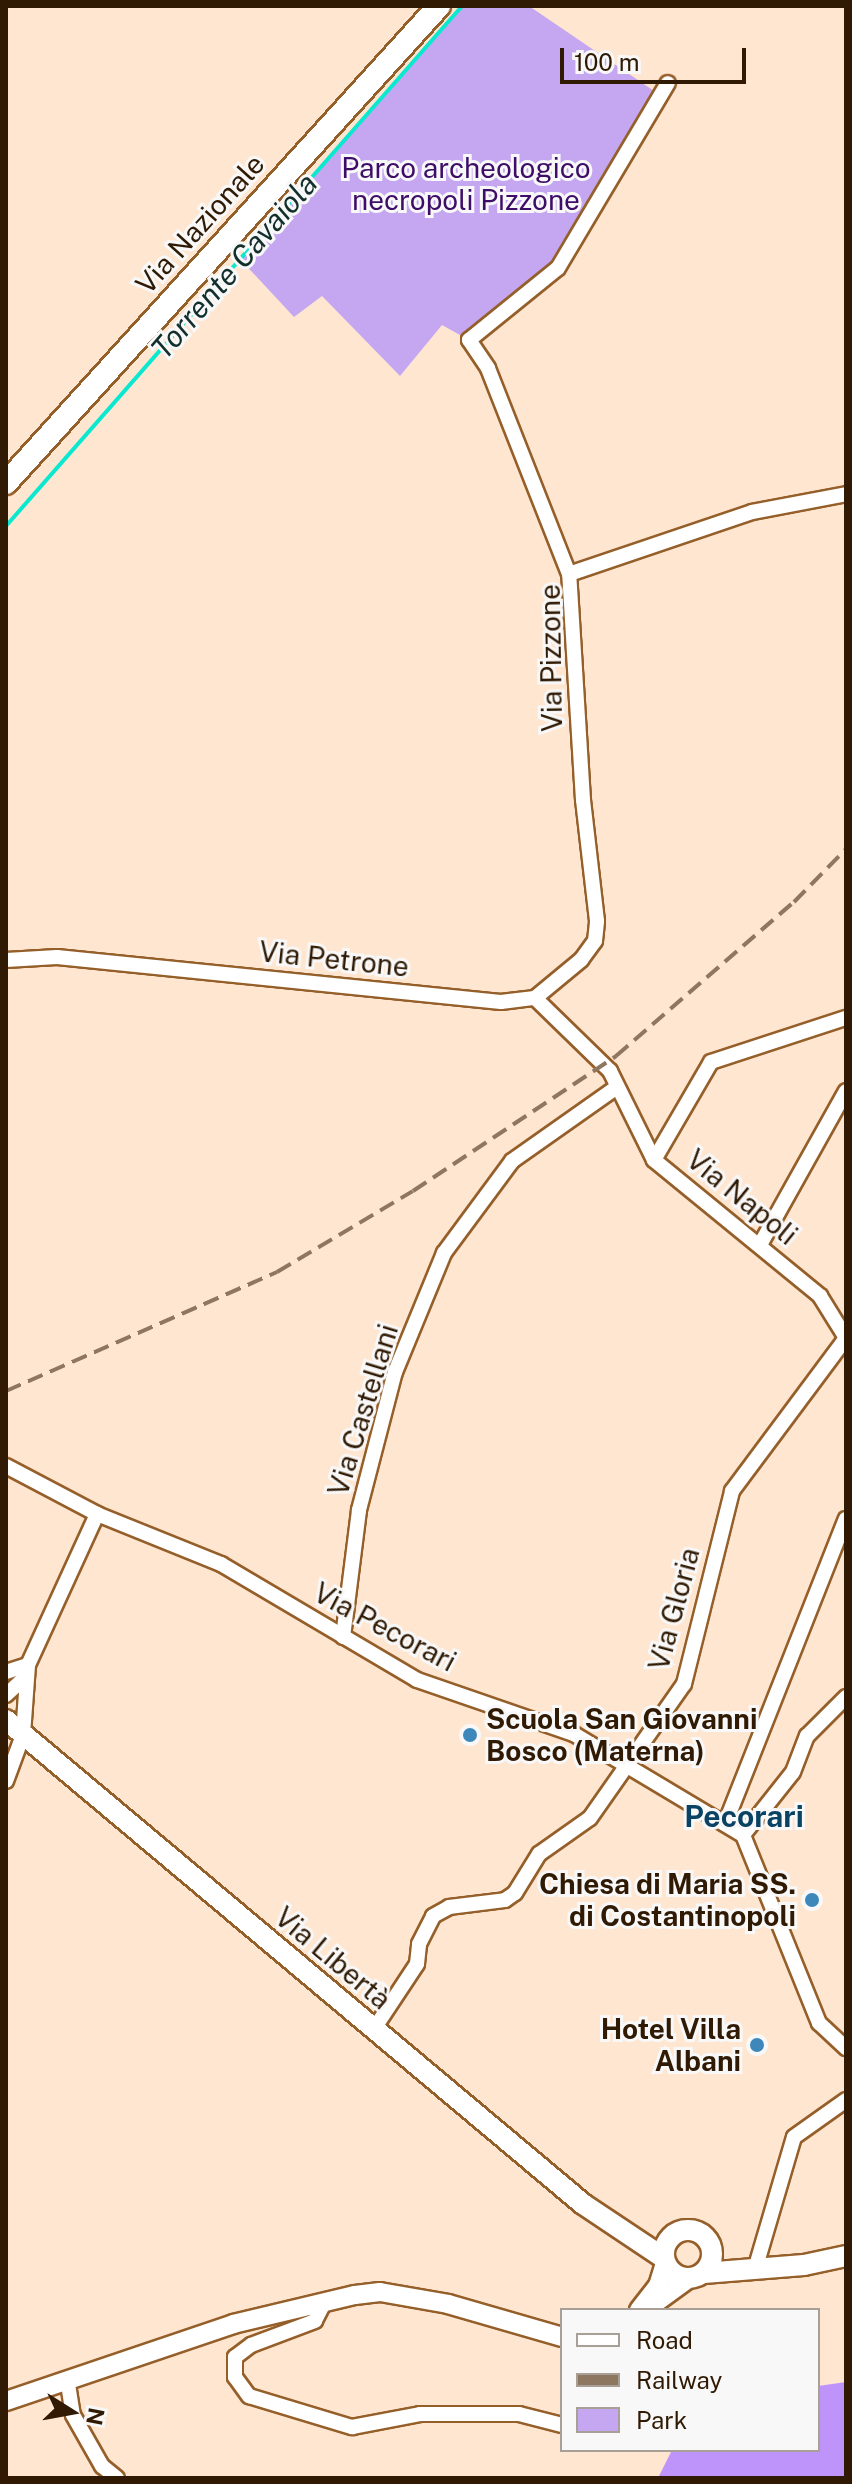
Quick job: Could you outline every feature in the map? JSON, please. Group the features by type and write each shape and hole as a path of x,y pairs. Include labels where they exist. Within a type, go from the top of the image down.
{"main road":[{"name":"Via Nazionale","path":"6,483 439,6"},
{"name":"Via Libertà","path":"6,1720 583,2204 629,2231 664,2260"},
{"path":"629,2231 694,2230 710,2244 756,2266"},
{"path":"678,2231 666,2243 664,2260 675,2275 696,2276 756,2266 804,2265 846,2256"},
{"path":"696,2276 712,2258 710,2244"}],"street":[{"path":"569,574 488,368 469,340 558,268 668,83"},
{"name":"Via Pizzone","path":"535,998 581,960 595,941 597,921 583,800 569,574 752,512 846,494"},
{"name":"Via Petrone","path":"6,960 57,957 501,1002 535,998"},
{"path":"535,998 591,1051 617,1087"},
{"path":"654,1160 711,1062 846,1018"},
{"name":"Via Napoli","path":"617,1087 654,1160 761,1243 820,1296 846,1338"},
{"name":"Via Castellani","path":"343,1637 359,1510 395,1372 444,1253 512,1161 617,1087"},
{"path":"761,1243 846,1091"},
{"name":"Via Gloria","path":"374,2029 417,1964 419,1944 433,1916 449,1907 505,1900 515,1893 539,1854 590,1818 684,1684 732,1491 846,1338"},
{"name":"Via Pecorari","path":"6,1466 97,1514 221,1564 417,1680 574,1734 624,1767 743,1835"},
{"path":"6,1695 97,1514"},
{"path":"725,1824 846,1519"},
{"path":"6,1781 23,1735 16,1672"},
{"path":"845,2046 819,2023 743,1835 793,1772 807,1736 846,1697"},
{"path":"756,2266 794,2137 846,2100"},
{"path":"641,2308 658,2286 664,2260"},
{"path":"648,2308 696,2276"},
{"path":"6,2401 68,2384 198,2335 325,2301 380,2292 560,2336"},
{"path":"325,2301 315,2321 251,2345 235,2357 235,2377 249,2396 352,2427 420,2414 519,2414 560,2424"},
{"path":"68,2384 73,2415 102,2466 117,2478"}],"green space":[{"name":"Parco archeologico necropoli Pizzone","path":"462,6 529,6 654,91 558,268 469,340 442,325 400,376 322,296 294,317 240,259"}],"shaded area":[{"path":"846,2382 846,2478 658,2478 671,2452 820,2452 820,2386"}],"waterway":[{"name":"Torrente Cavaiola","path":"6,526 462,6"}],"railway":[{"path":"6,1391 277,1272 413,1191 616,1056 794,902 846,849"}],"place":[{"name":"Scuola San Giovanni Bosco (Materna)","path":"470,1735"},
{"name":"Chiesa di Maria SS. di Costantinopoli","path":"812,1900"},
{"name":"Hotel Villa Albani","path":"757,2045"}],"district":[{"name":"Pecorari","path":"744,1816"}]}
